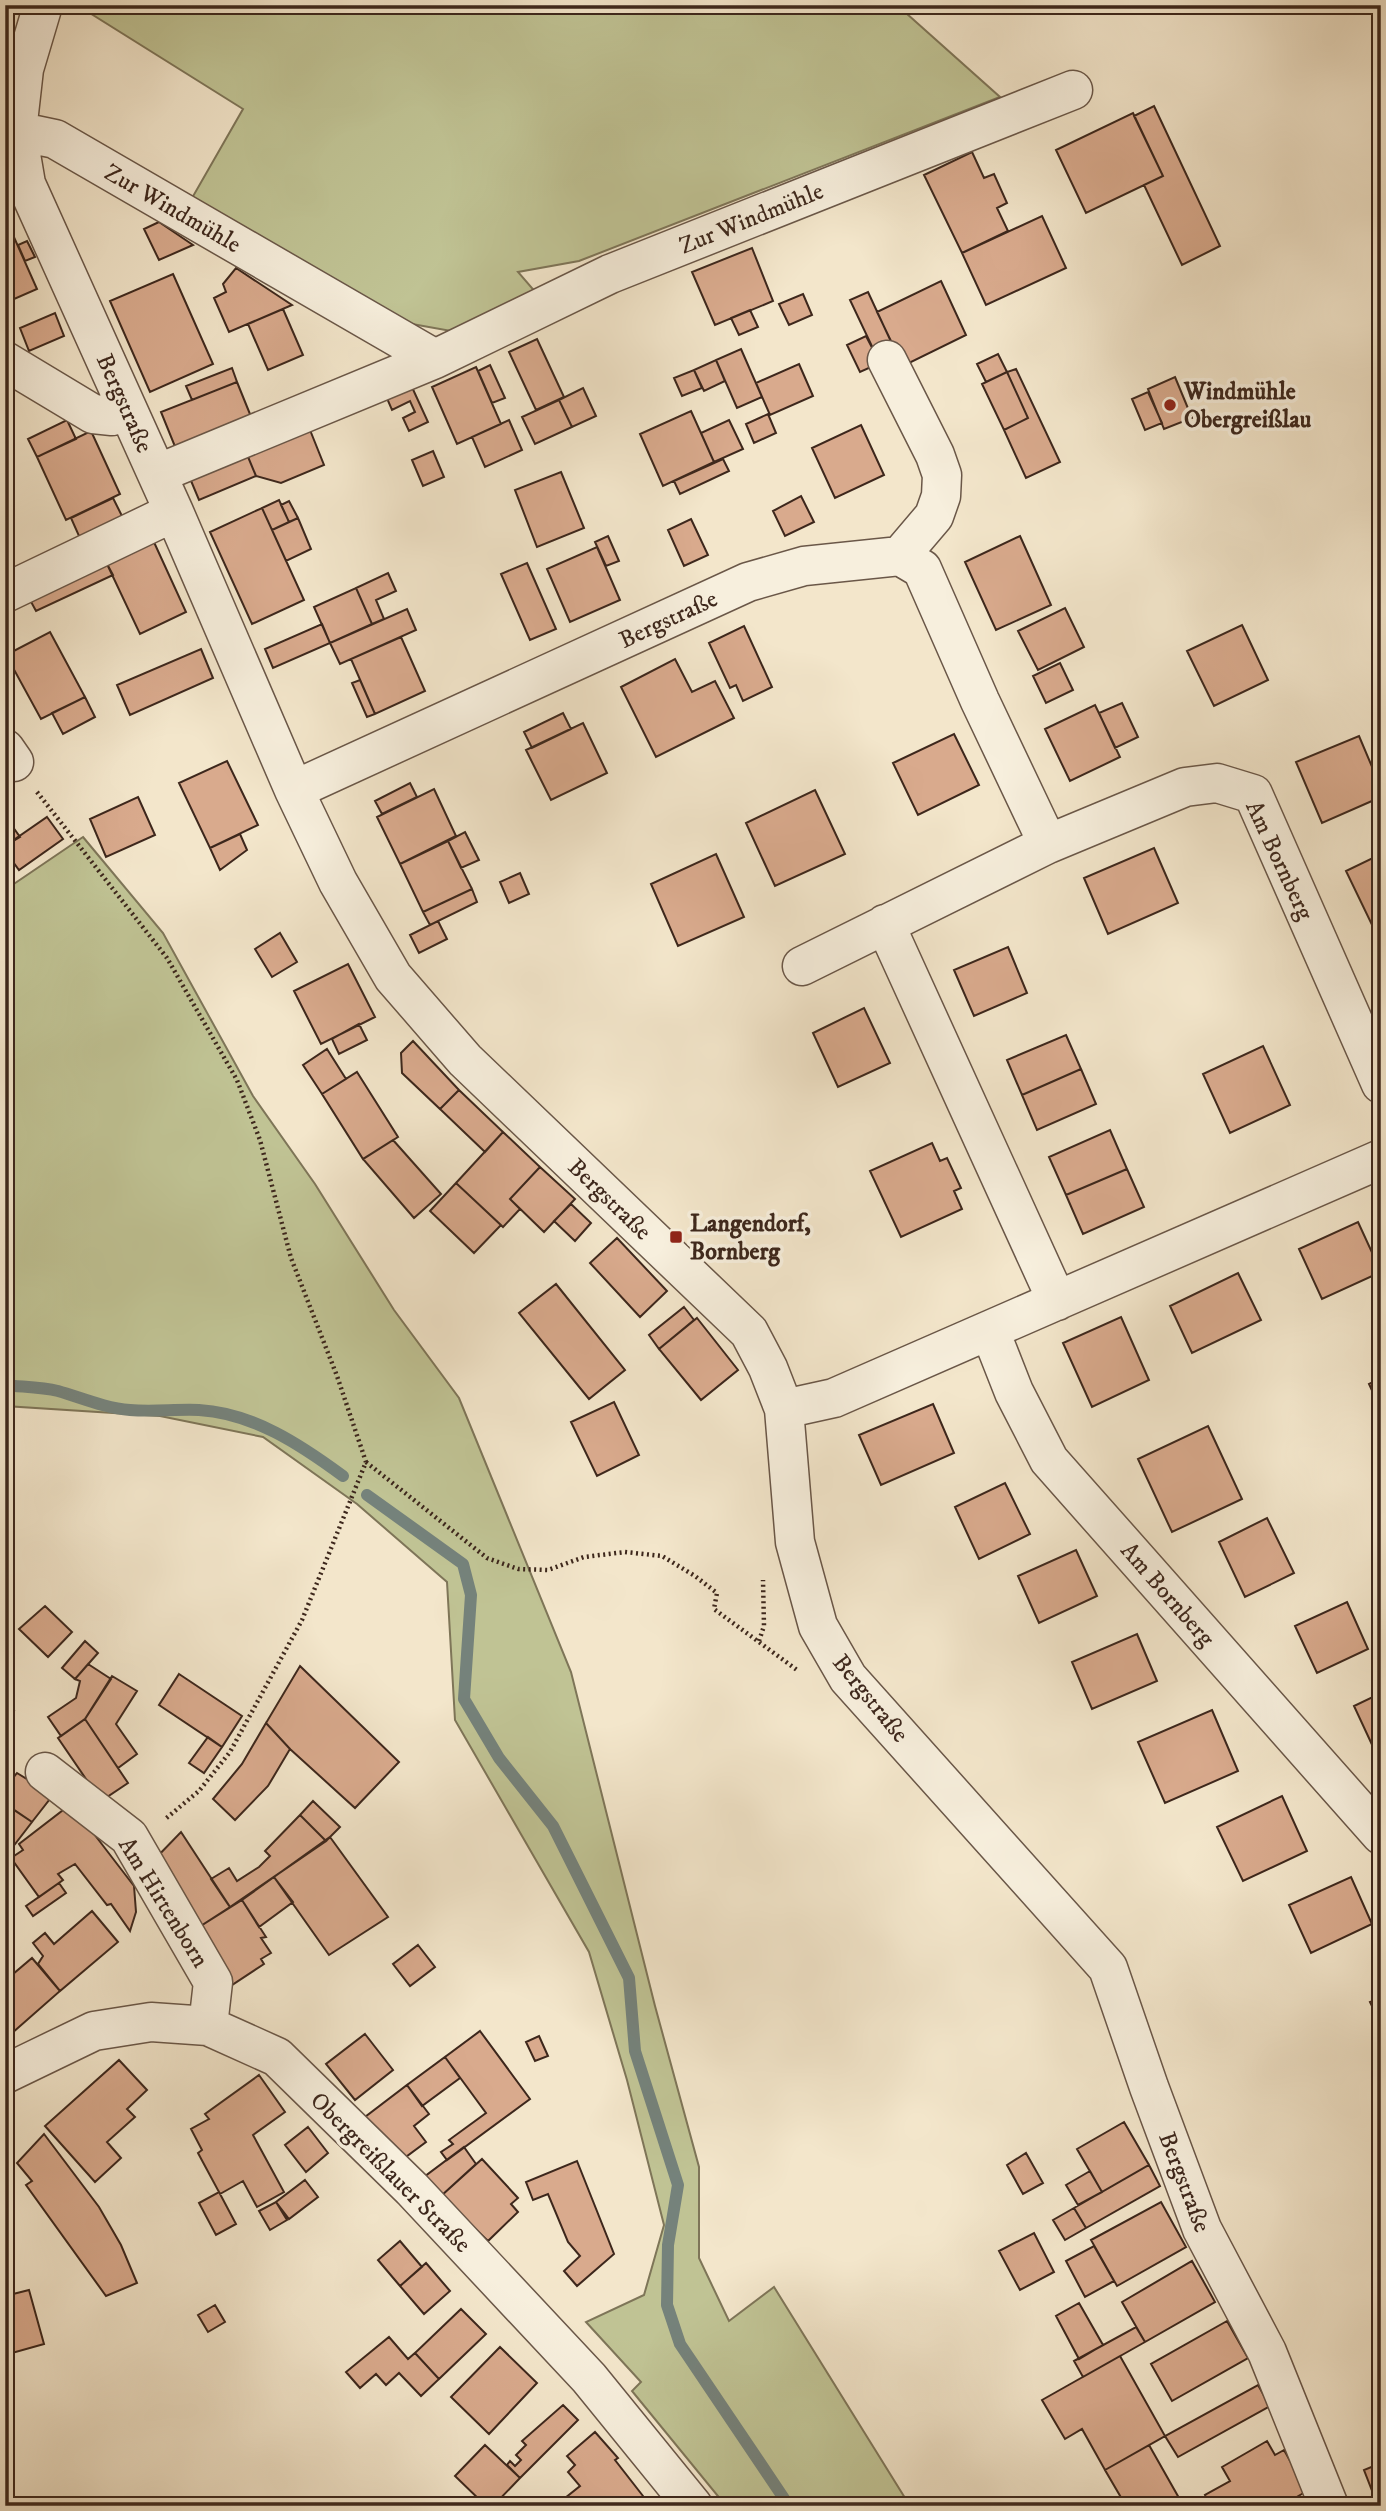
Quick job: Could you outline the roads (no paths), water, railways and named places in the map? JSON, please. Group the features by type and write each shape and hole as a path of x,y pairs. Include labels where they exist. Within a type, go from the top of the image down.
{"street":[{"name":"Bergstraße","path":"43,5 24,69 11,131 26,184 174,512 293,790 338,882 393,977 465,1060 749,1332 768,1368 784,1409 795,1542 818,1626 848,1678 1108,1968 1202,2229 1268,2352 1329,2506"},
{"name":"Zur Windmühle","path":"157,474 435,359 610,274 1073,90"},
{"name":"Zur Windmühle","path":"11,131 55,139 435,359"},
{"path":"887,360 935,455 942,475 941,496 934,516 900,556 922,569 1048,845"},
{"path":"5,361 93,414 112,416 128,411"},
{"path":"11,583 174,512"},
{"name":"Bergstraße","path":"293,790 748,582 804,566 900,556"},
{"name":"Am Bornberg","path":"802,966 1048,845 1185,787 1217,783 1253,794 1381,1084"},
{"path":"886,923 1056,1301"},
{"path":"784,1409 834,1398 1381,1159"},
{"name":"Am Bornberg","path":"990,1331 1014,1392 1049,1460 1381,1835"},
{"name":"Am Hirtenborn","path":"45,1772 129,1837 213,1982 208,2026"},
{"name":"Obergreißlauer Straße","path":"5,2074 94,2031 151,2022 208,2026 276,2057 412,2189 589,2378 693,2506"}],"waterway":[{"path":"5,1385 58,1391 121,1409 199,1410 238,1417 276,1432 343,1476"},
{"path":"367,1495 463,1564 471,1595 464,1699 499,1758 553,1826 629,1978 635,2051 678,2185 668,2245 667,2305 680,2344 789,2506"}],"place":[{"name":"Windmühle Obergreißlau","path":"1170,405"},
{"name":"Langendorf, Bornberg","path":"676,1237"}]}
